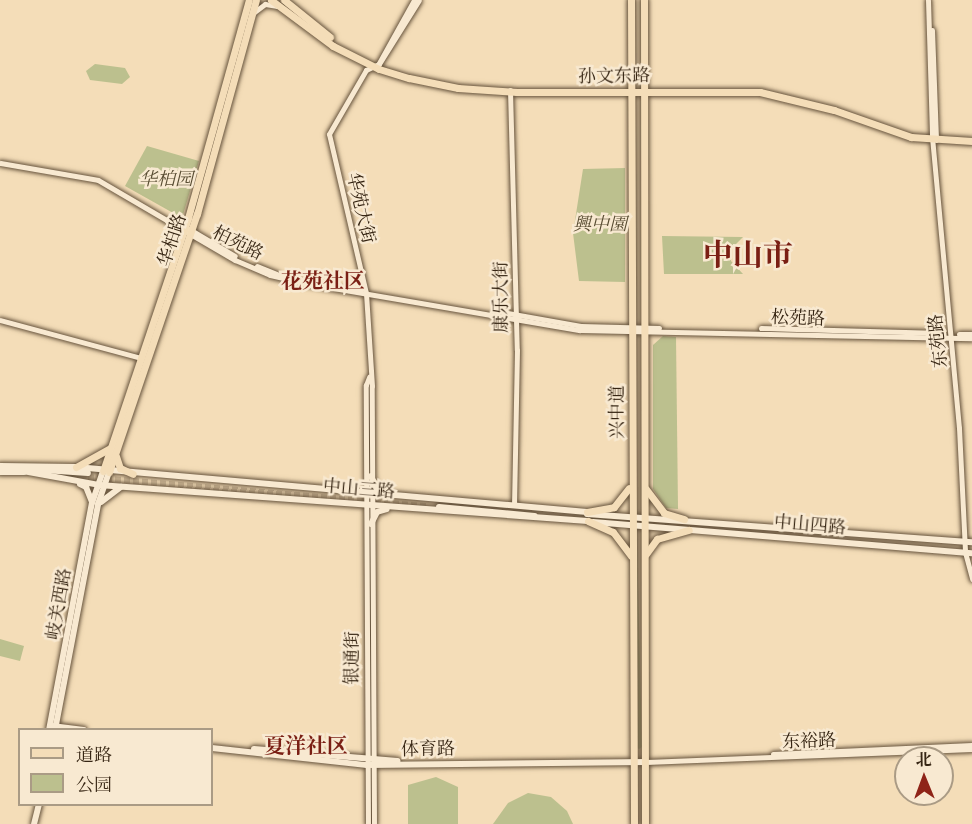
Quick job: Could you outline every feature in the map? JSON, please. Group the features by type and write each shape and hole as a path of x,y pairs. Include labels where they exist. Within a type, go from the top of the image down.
{"main road":[{"name":"华柏路","path":"114,450 141,358 188,232 249,0"},
{"name":"华柏路","path":"102,485 188,232 256,0"},
{"name":"孙文东路","path":"271,0 281,3 333,46 375,65 438,84 510,90 645,88 760,92 834,110 885,131 934,139 972,139"},
{"name":"兴中道","path":"632,0 631,480 634,824"},
{"name":"兴中道","path":"644,0 645,824"},
{"path":"0,469 76,467 114,450 120,468 133,474"},
{"path":"76,467 88,475"},
{"path":"0,469 88,475"},
{"path":"0,469 88,475"},
{"path":"23,471 74,481 86,487 95,503 112,491 127,485"},
{"name":"中山三路","path":"88,475 106,471 416,495 514,505 645,527"},
{"path":"74,481 88,475"},
{"name":"中山三路","path":"88,475 102,485 127,485 415,510 645,516"},
{"path":"371,476 376,488 386,492 416,495"},
{"path":"587,516 614,507 627,495 631,480"},
{"path":"645,484 657,506 684,519"},
{"name":"岐关西路","path":"52,728 95,503 102,485"},
{"name":"中山三路","path":"439,504 587,516"},
{"path":"371,524 383,509 415,510"},
{"path":"587,516 613,532 632,558"},
{"name":"中山四路","path":"645,516 969,541"},
{"name":"中山四路","path":"645,527 969,552"},
{"path":"644,560 657,539 689,531"},
{"name":"体育路","path":"213,746 370,762 646,760"},
{"path":"32,824 36,806"}],"street":[{"path":"375,65 414,0"},
{"path":"375,65 419,0"},
{"name":"东苑路","path":"930,0 934,139 969,552"},
{"path":"252,14 265,4 281,3"},
{"name":"华苑大街","path":"369,493 371,476 366,292 329,134 375,65"},
{"name":"康乐大街","path":"510,90 516,316 514,505"},
{"name":"柏苑路","path":"0,163 76,174 109,185 188,232 238,258 276,274 366,292 574,325 646,330"},
{"path":"0,320 141,358"},
{"name":"松苑路","path":"646,330 972,336"},
{"name":"华苑大街","path":"369,377 366,385 369,493"},
{"name":"银通街","path":"368,824 370,762 369,493"},
{"path":"369,505 371,524 370,762 374,824"},
{"path":"969,552 972,566"},
{"path":"969,552 972,579"},
{"name":"东裕路","path":"646,760 972,747"}],"green space":[{"path":"95,64 125,68 130,77 122,84 90,80 86,71"},
{"name":"华柏园","path":"147,146 199,161 182,218 125,186"},
{"name":"興中園","path":"625,168 625,282 579,281 573,233 583,169"},
{"path":"662,236 743,237 732,248 731,261 743,274 664,274"},
{"path":"663,336 676,337 678,509 666,508 653,489 653,345"},
{"path":"637,540 642,747 639,749 637,748"},
{"path":"0,639 24,646 20,661 0,656"},
{"path":"436,777 458,787 458,824 408,824 408,785"},
{"path":"528,793 551,797 567,811 573,824 493,824 508,803"}],"tunnel":[{"path":"88,477 428,506"}],"district":[{"name":"中山市","path":"748,255"},
{"name":"花苑社区","path":"323,281"},
{"name":"夏洋社区","path":"306,746"}]}
